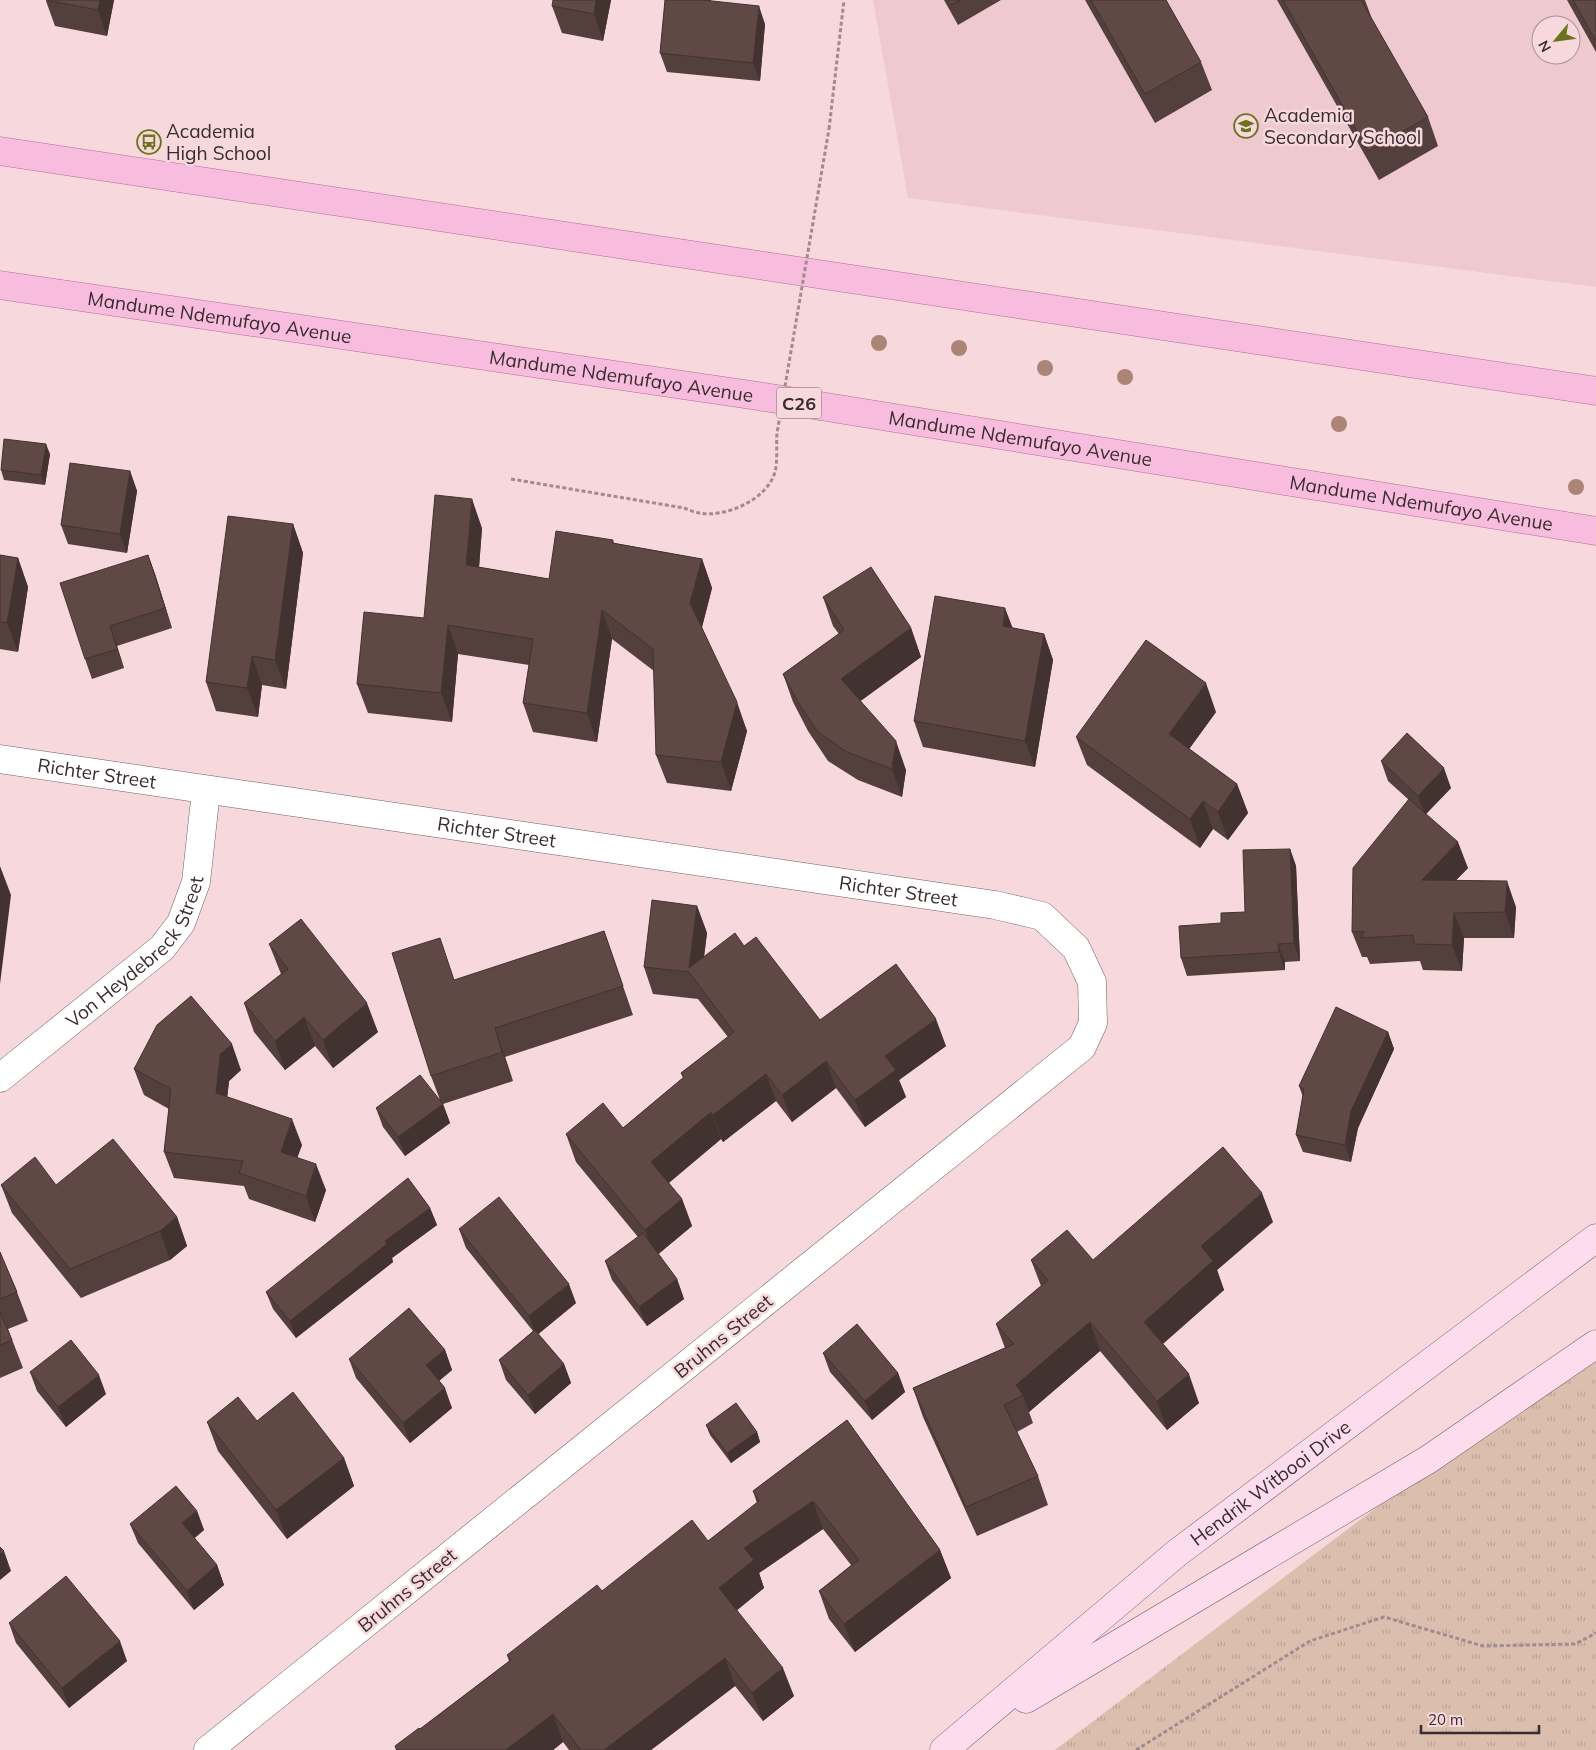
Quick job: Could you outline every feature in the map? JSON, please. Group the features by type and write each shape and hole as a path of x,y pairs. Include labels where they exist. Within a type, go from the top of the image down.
{"main road":[{"path":"0,151 1596,391"},
{"name":"Mandume Ndemufayo Avenue","path":"0,285 768,398 1594,532"},
{"name":"Hendrik Witbooi Drive","path":"950,1745 1176,1553 1596,1238"},
{"name":"Hendrik Witbooi Drive","path":"950,1745 1429,1459 1596,1344"}],"street":[{"name":"Richter Street","path":"0,759 206,791 995,905"},
{"name":"Von Heydebreck Street","path":"0,1078 162,948 181,923 196,882 206,791"},
{"name":"Bruhns Street","path":"208,1750 1082,1047 1093,1023 1092,982 1076,948 1042,916 995,905"}],"path":[{"path":"511,479 684,508 699,513 724,512 746,503 764,490 775,472 777,433 829,129 844,0"},
{"path":"1136,1750 1310,1641 1384,1617 1483,1646 1575,1644 1596,1633"}],"shaded area":[{"name":"Academia Secondary School","path":"873,0 1596,0 1596,287 908,198"}],"green space":[{"path":"1596,1342 1596,1750 1055,1750"}],"building":[{"path":"46,0 100,0 98,10"},
{"path":"553,0 596,0 594,14 552,6"},
{"path":"665,0 703,0 759,6 753,63 660,53"},
{"path":"948,0 960,0 951,5"},
{"path":"1091,0 1166,0 1201,62 1145,94"},
{"path":"1283,0 1361,0 1428,117 1368,151"},
{"path":"1573,0 1596,0 1596,41"},
{"path":"4,439 46,444 41,475 1,470"},
{"path":"70,463 130,471 120,534 61,525"},
{"path":"435,495 472,499 466,565 549,579 556,531 613,540 612,543 702,559 690,603 737,702 721,762 656,755 653,649 602,610 587,713 523,703 533,639 448,625 441,693 357,684 364,612 424,618"},
{"path":"228,516 293,524 275,660 252,656 247,688 206,682"},
{"path":"0,555 18,558 7,623 0,622"},
{"path":"148,555 165,608 110,626 117,649 85,659 60,583"},
{"path":"871,567 911,628 841,679 896,741 892,769 847,752 818,732 798,702 783,674 844,630 823,597"},
{"path":"935,596 1005,608 1003,626 1044,634 1025,741 914,721"},
{"path":"1146,640 1206,683 1169,734 1237,784 1218,812 1203,801 1190,819 1076,737"},
{"path":"1407,733 1444,768 1418,796 1381,761"},
{"path":"1409,799 1458,842 1422,880 1507,881 1505,912 1454,913 1452,945 1414,944 1413,935 1361,938 1364,931 1352,932 1353,868"},
{"path":"1290,849 1294,943 1278,944 1279,952 1181,958 1179,926 1221,923 1221,913 1245,912 1243,850"},
{"path":"652,900 697,906 689,968 735,933 744,946 756,937 820,1020 896,964 936,1019 885,1056 896,1070 855,1100 826,1061 782,1095 766,1074 713,1115 711,1112 651,1162 682,1199 645,1230 566,1134 603,1103 623,1128 684,1077 681,1073 734,1032 689,972 644,967"},
{"path":"301,919 367,1003 323,1040 304,1017 275,1041 244,1003 288,969 269,944"},
{"path":"604,931 623,986 495,1028 502,1052 431,1076 392,953 440,938 454,980"},
{"path":"191,996 232,1044 220,1054 216,1093 292,1119 281,1152 316,1164 306,1196 239,1173 243,1161 164,1152 171,1089 134,1069 157,1025"},
{"path":"1336,1007 1388,1032 1351,1111 1345,1145 1296,1135 1304,1089 1299,1086"},
{"path":"420,1075 443,1104 398,1137 376,1108"},
{"path":"113,1139 177,1217 160,1231 70,1269 1,1185 35,1157 56,1185"},
{"path":"1223,1147 1262,1193 1201,1246 1213,1261 1144,1322 1189,1374 1157,1401 1090,1322 1016,1385 1023,1395 1004,1405 1038,1476 966,1507 913,1388 1014,1344 996,1324 1048,1280 1031,1260 1067,1230 1093,1260"},
{"path":"408,1178 430,1208 385,1241 387,1244 290,1321 266,1292"},
{"path":"499,1197 569,1284 529,1316 459,1229"},
{"path":"643,1233 677,1279 639,1307 605,1261"},
{"path":"0,1252 17,1292 0,1299"},
{"path":"409,1308 445,1350 426,1365 445,1388 403,1423 349,1359"},
{"path":"0,1312 12,1340 0,1345"},
{"path":"857,1324 898,1373 865,1401 823,1353"},
{"path":"535,1330 564,1364 528,1395 499,1360"},
{"path":"71,1340 99,1375 58,1407 30,1372"},
{"path":"293,1392 344,1458 276,1510 207,1422 238,1397 257,1421"},
{"path":"736,1403 757,1432 727,1453 706,1425"},
{"path":"847,1420 940,1550 844,1624 819,1591 859,1560 813,1501 744,1548 754,1560 719,1588 783,1668 752,1693 725,1658 604,1750 581,1750 553,1714 506,1750 397,1750 395,1746 511,1660 507,1655 597,1585 602,1591 692,1520 708,1541 759,1501 753,1491"},
{"path":"176,1486 197,1511 182,1523 217,1565 187,1591 130,1524"},
{"path":"66,1576 120,1641 62,1688 9,1623"}],"place":[{"name":"Academia Secondary School","path":"1246,126"},
{"name":"Academia High School","path":"149,142"}]}
